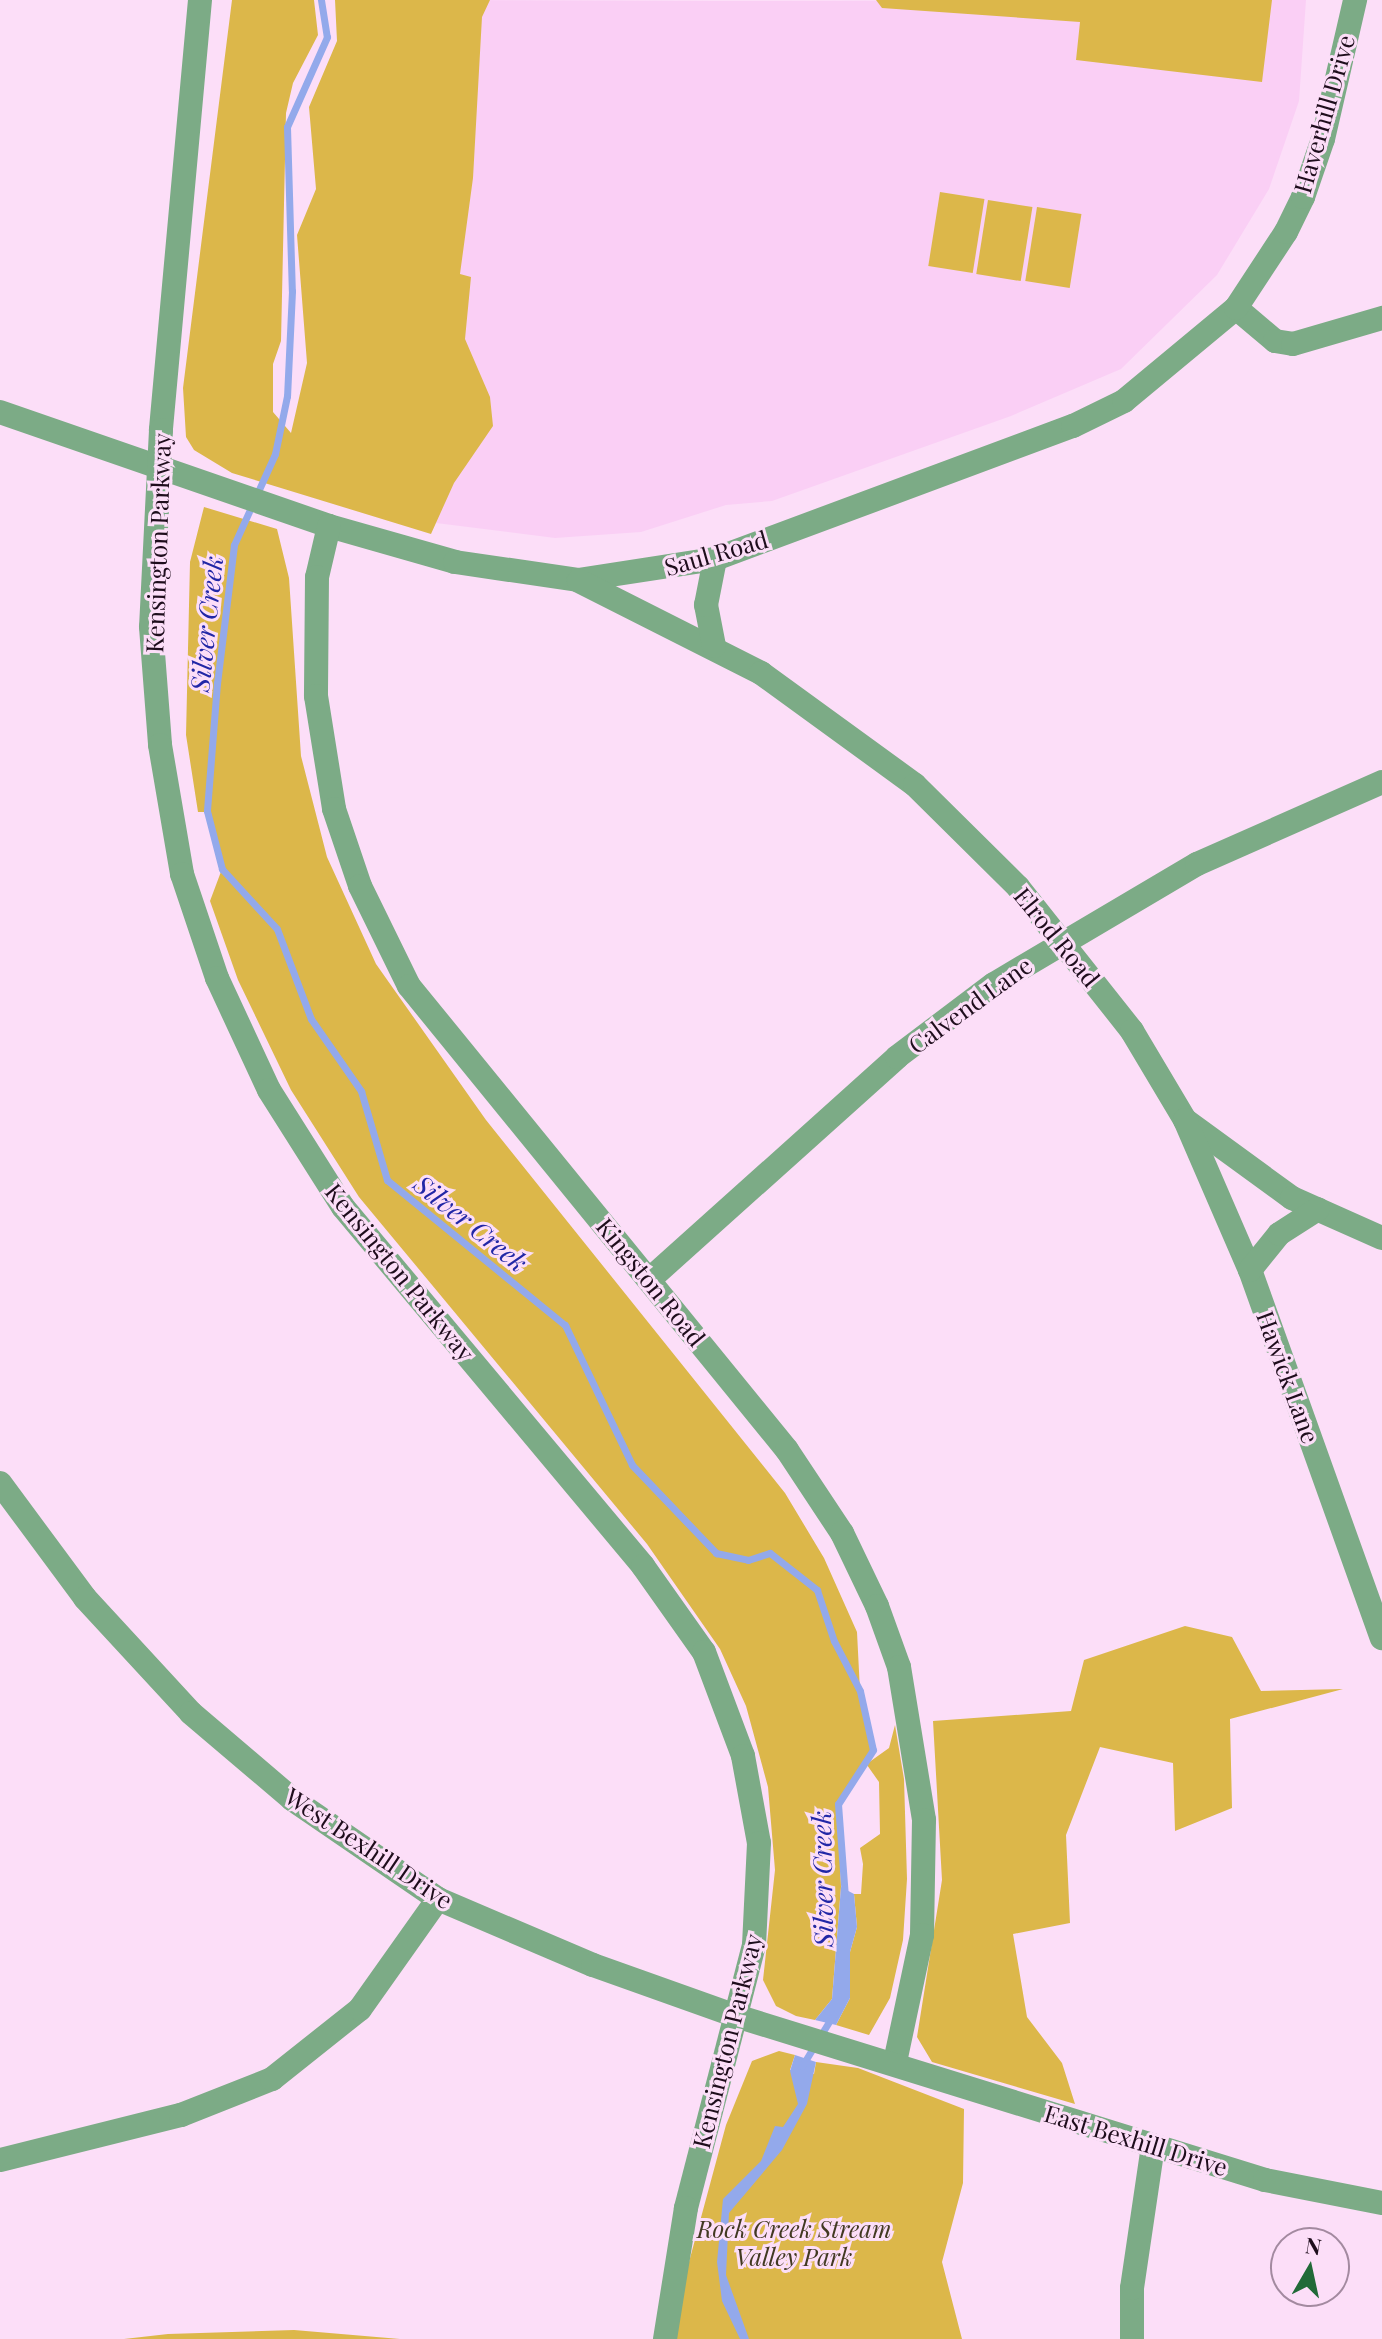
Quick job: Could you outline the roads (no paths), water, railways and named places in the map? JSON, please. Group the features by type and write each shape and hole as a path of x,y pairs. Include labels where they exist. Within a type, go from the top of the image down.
{"street":[{"name":"Kensington Parkway","path":"200,0 159,464 151,627 160,745 182,874 217,978 269,1090 343,1207 643,1566 704,1652 743,1756 759,1843 754,1945 681,2232 665,2339"},
{"name":"Haverhill Drive","path":"1236,308 1286,232 1303,197 1323,139 1355,0"},
{"name":"Saul Road","path":"0,412 159,464 329,526 455,562 578,580 715,559 1073,426 1124,401 1236,308"},
{"path":"1236,308 1275,341 1293,344 1382,318"},
{"name":"Kingston Road","path":"329,526 317,577 316,696 334,809 360,886 431,1018 650,1279 787,1450 842,1533 899,1667 924,1820 922,1935 895,2062"},
{"path":"714,646 706,605 715,559"},
{"name":"Elrod Road","path":"578,580 714,646 807,703 915,785 1018,887 1132,1031 1185,1120 1292,1198 1382,1238"},
{"name":"Calvend Lane","path":"650,1279 897,1057 994,984 1061,941 1197,864 1382,782"},
{"name":"Hawick Lane","path":"1185,1120 1250,1270 1382,1638"},
{"path":"1250,1270 1279,1234 1318,1209"},
{"name":"West Bexhill Drive","path":"0,1483 85,1598 191,1713 292,1799 438,1899 593,1965 736,2016 895,2062"},
{"path":"0,2160 181,2115 272,2079 360,2009 438,1899"},
{"name":"East Bexhill Drive","path":"895,2062 1265,2180 1382,2203"},
{"path":"1132,2339 1132,2288 1153,2146"}],"water":[{"path":"841,1887 854,1894 857,1927 850,1952 850,1998 836,2025 815,2020 832,1999"},
{"path":"795,2055 816,2062 807,2104 782,2150 729,2213 726,2275 749,2339 740,2339 722,2301 717,2262 723,2199 761,2161 775,2126 783,2127 798,2104 790,2071"}],"waterway":[{"name":"Silver Creek","path":"321,0 327,37 287,127 292,291 287,396 275,454 234,545 217,683 207,811 222,869 277,929 311,1019 361,1091 387,1180 565,1325 632,1465 716,1553 748,1560 770,1553 817,1590 834,1641 860,1691 873,1750 838,1804 845,1897"},
{"name":"Silver Creek","path":"802,2066 833,2015"}],"park label":[{"name":"Rock Creek Stream Valley Park","path":"794,2243"}]}
